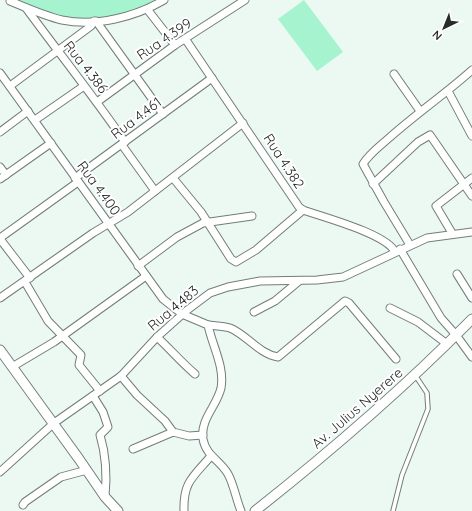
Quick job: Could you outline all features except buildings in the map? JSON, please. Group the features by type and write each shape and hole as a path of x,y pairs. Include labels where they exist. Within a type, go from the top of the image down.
{"main road":[{"name":"Av. Julius Nyerere","path":"255,511 341,441 415,375 472,319"},
{"path":"0,350 105,497 116,510"}],"street":[{"path":"10,1 62,20 95,21 147,9 164,0"},
{"name":"Rua 4.399","path":"97,102 175,45 186,40 245,0"},
{"name":"Rua 4.386","path":"26,8 97,102 155,191"},
{"path":"147,9 175,45"},
{"path":"10,86 58,52 91,26 95,21"},
{"path":"95,21 136,74 163,114"},
{"name":"Rua 4.382","path":"186,40 243,123 293,200 303,210 369,233 388,242 398,250 441,318 472,357"},
{"path":"410,244 363,167 364,162 420,111 448,91 472,70"},
{"name":"Rua 4.400","path":"0,72 76,180 110,224 138,266 163,299 182,314 208,325 232,329 262,350 278,357 345,301 349,303 396,359"},
{"path":"394,74 420,111"},
{"name":"Rua 4.461","path":"0,238 212,78"},
{"path":"35,120 84,86"},
{"path":"448,91 472,136"},
{"path":"0,132 28,112"},
{"path":"0,298 93,233 110,224 173,178 243,123"},
{"path":"373,184 418,142 430,135 462,185 472,196"},
{"path":"0,167 3,177 50,143"},
{"path":"173,178 207,221 231,259 236,262 256,250 303,210"},
{"path":"452,233 436,206 472,178"},
{"path":"138,266 177,237 207,221 252,216"},
{"name":"Rua 4.483","path":"0,472 54,424 121,376 157,337 204,296 228,287 260,281 299,281 343,277 410,244 427,238 452,233 472,232"},
{"path":"0,238 27,280 48,321 81,356 79,365 100,391"},
{"path":"457,274 472,298"},
{"path":"12,367 62,335 146,276"},
{"path":"254,312 275,301 299,281"},
{"path":"390,308 418,322 447,344"},
{"path":"208,325 220,368 221,383 206,418 203,435 206,448 211,456 227,472 241,511"},
{"path":"157,337 167,345 181,363 195,374"},
{"path":"121,376 137,395 169,425 173,432"},
{"path":"93,396 103,412 108,427 100,435 104,449 106,473 105,497"},
{"path":"133,449 173,432 189,436 203,435"},
{"path":"184,511 183,498 185,488 211,456"},
{"path":"23,505 30,498 61,477 87,470"}],"lane":[{"path":"392,511 402,475 428,409 427,393 415,375"}],"green space":[{"path":"15,0 163,0 112,19 69,21"},
{"path":"304,0 343,52 317,71 278,19"}]}
